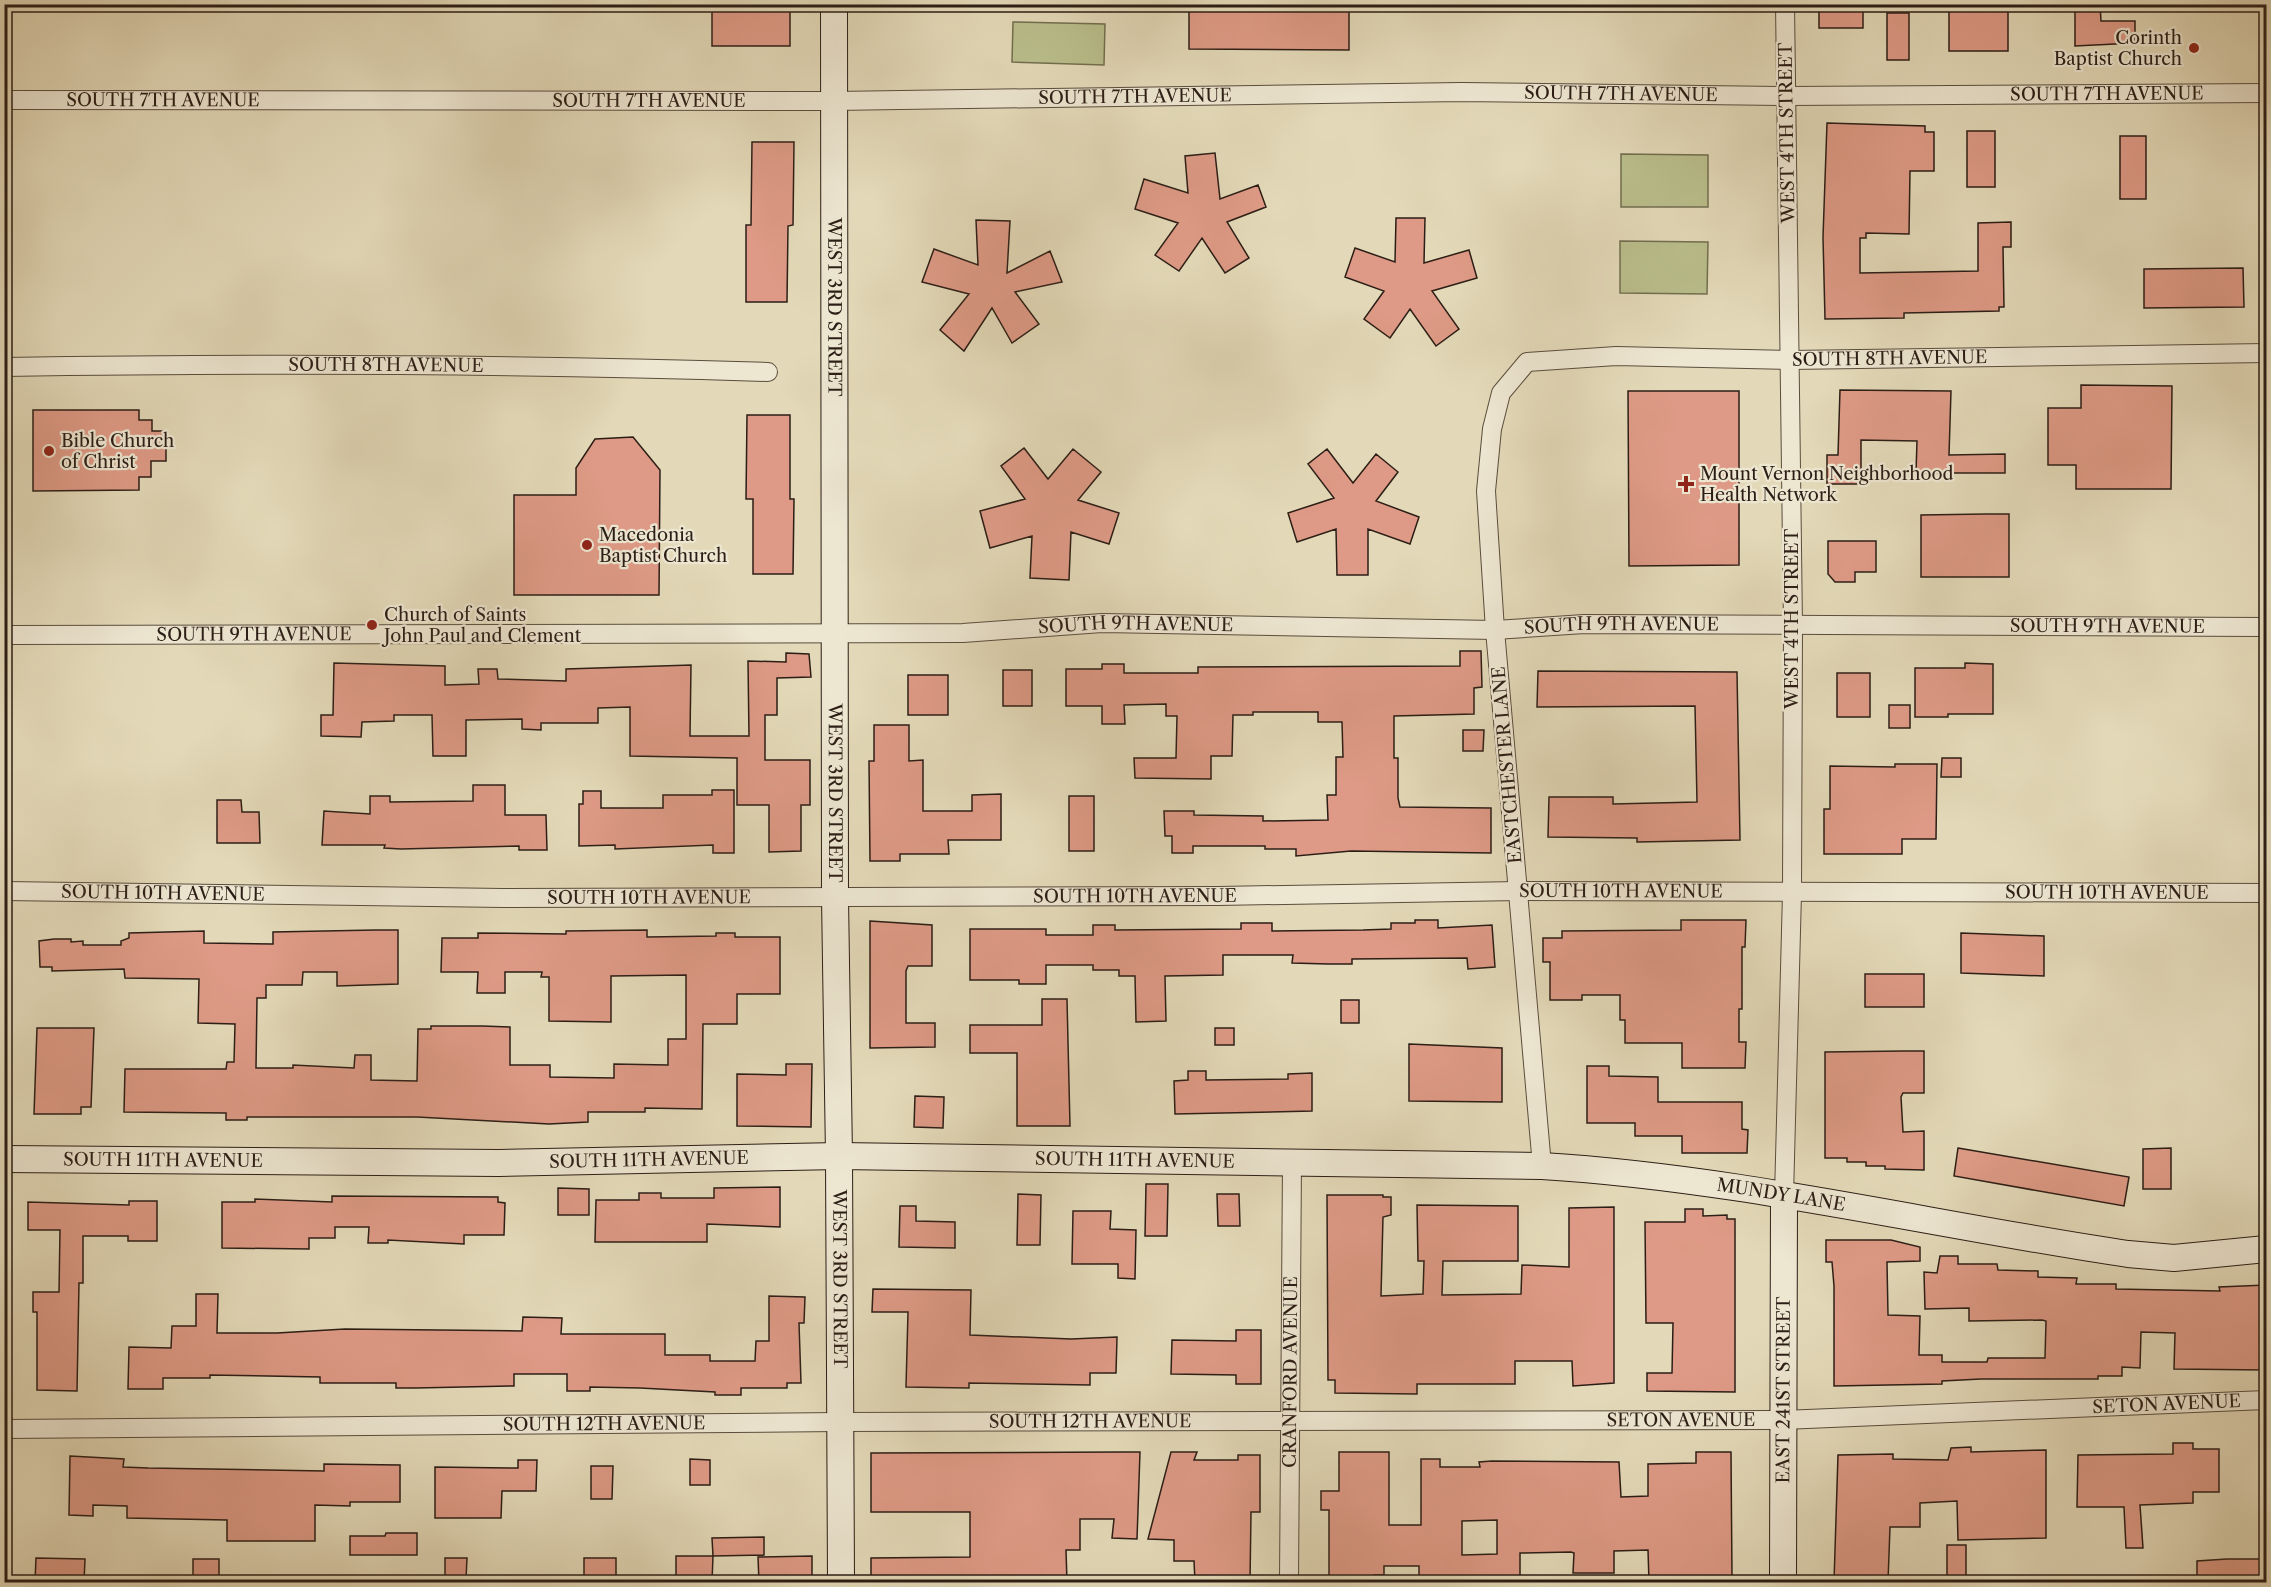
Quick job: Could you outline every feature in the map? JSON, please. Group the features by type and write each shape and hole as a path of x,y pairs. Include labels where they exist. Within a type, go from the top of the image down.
{"street":[{"name":"WEST 3RD STREET","path":"834,4 835,898 841,1582"},
{"name":"WEST 4TH STREET","path":"1784,1196 1792,893 1793,626 1785,4"},
{"name":"SOUTH 7TH AVENUE","path":"4,100 834,101 1461,92 1787,96 2266,93"},
{"name":"SOUTH 8TH AVENUE","path":"1519,372 1527,362 1616,356 1790,360 2266,353"},
{"name":"SOUTH 8TH AVENUE","path":"4,367 223,364 572,366 768,372"},
{"name":"EASTCHESTER LANE","path":"1519,372 1501,393 1492,429 1486,491 1495,630 1542,1166"},
{"name":"SOUTH 9TH AVENUE","path":"4,634 963,633 1102,623 1495,630 1584,624 2266,627"},
{"name":"SOUTH 10TH AVENUE","path":"4,891 503,898 835,898 1519,891 2266,893"},
{"name":"SOUTH 11TH AVENUE","path":"4,1159 499,1162 839,1156 1292,1161"},
{"name":"MUNDY LANE","path":"1292,1161 1542,1166 1620,1171 2128,1254 2174,1258 2266,1249"},
{"name":"CRANFORD AVENUE","path":"1289,1582 1292,1161"},
{"name":"EAST 241ST STREET","path":"1783,1582 1784,1196"},
{"name":"SETON AVENUE","path":"1204,1422 1783,1419 2266,1400"},
{"name":"SOUTH 12TH AVENUE","path":"4,1429 839,1422 1204,1422"}],"green space":[{"path":"1013,22 1105,24 1104,65 1012,62"},
{"path":"1621,154 1708,155 1708,207 1621,207"},
{"path":"1620,241 1708,242 1707,294 1620,293"}],"building":[{"path":"712,4 790,4 790,46 712,46"},
{"path":"1189,4 1349,4 1349,50 1189,49"},
{"path":"2075,4 2100,4 2101,21 2135,21 2135,43 2075,46"},
{"path":"1863,5 1863,28 1819,28 1819,6"},
{"path":"1949,9 2008,10 2008,51 1949,51"},
{"path":"1887,13 1909,13 1909,60 1887,60"},
{"path":"1827,123 1925,126 1925,132 1934,132 1934,171 1910,171 1909,234 1866,233 1866,238 1860,238 1860,273 1978,271 1978,223 2011,222 2011,247 2003,247 2004,307 1999,307 1999,311 1904,313 1904,318 1825,319 1823,237"},
{"path":"1967,131 1995,131 1995,187 1967,187"},
{"path":"2120,136 2146,136 2146,199 2120,199"},
{"path":"752,142 794,142 793,225 788,226 787,302 746,302 746,225 751,225"},
{"path":"1215,153 1220,199 1258,185 1266,207 1227,222 1249,258 1225,273 1202,238 1179,271 1155,255 1178,223 1135,209 1144,179 1188,193 1185,156"},
{"path":"1396,218 1425,218 1424,263 1469,250 1477,278 1432,291 1459,329 1436,346 1410,309 1390,338 1364,319 1384,291 1345,277 1355,248 1395,262"},
{"path":"976,220 1010,221 1007,273 1050,251 1062,282 1015,292 1039,324 1012,343 992,308 964,351 940,330 969,294 922,282 934,249 978,265"},
{"path":"2243,268 2244,307 2144,308 2144,269"},
{"path":"2081,385 2172,386 2171,489 2076,489 2076,465 2048,465 2048,408 2081,408"},
{"path":"1840,390 1951,391 1949,455 2005,454 2005,473 1916,473 1917,441 1861,440 1861,484 1827,484 1827,455 1838,455"},
{"path":"1628,391 1739,391 1739,565 1629,566"},
{"path":"33,410 139,410 139,420 152,420 152,431 166,431 166,461 151,461 151,477 139,477 139,490 33,491"},
{"path":"747,415 790,415 790,499 794,499 793,574 753,574 753,499 746,499"},
{"name":"Macedonia Baptist Church","path":"633,437 660,470 659,595 514,595 514,495 576,495 576,468 595,439"},
{"path":"1024,448 1048,479 1073,449 1101,472 1078,500 1119,513 1109,544 1071,532 1069,580 1030,578 1032,536 990,548 980,511 1025,499 1001,466"},
{"path":"1327,449 1353,483 1376,454 1398,472 1376,501 1419,517 1410,544 1368,529 1368,575 1337,575 1336,529 1297,542 1288,513 1334,498 1308,464"},
{"path":"2009,514 2009,577 1921,577 1921,515"},
{"path":"1828,541 1876,541 1876,572 1855,572 1855,582 1835,582 1828,574"},
{"path":"1460,651 1481,651 1482,687 1474,688 1474,714 1394,716 1394,758 1398,758 1398,798 1400,807 1491,808 1491,853 1351,851 1296,856 1296,849 1265,849 1265,846 1193,846 1193,853 1172,853 1172,836 1165,836 1164,811 1194,811 1194,815 1263,816 1263,821 1328,820 1327,795 1336,795 1336,757 1343,757 1342,722 1318,722 1318,712 1253,712 1253,715 1233,715 1232,756 1211,756 1211,779 1135,778 1134,758 1176,758 1177,716 1166,716 1166,704 1124,705 1125,724 1102,724 1102,706 1066,706 1066,669 1102,669 1102,664 1124,664 1124,673 1198,673 1198,667 1460,666"},
{"path":"786,653 809,654 811,677 777,678 777,715 765,715 765,760 810,760 810,805 801,805 801,851 769,852 769,805 737,805 737,758 630,756 630,707 598,708 598,723 541,723 541,730 522,729 522,719 466,720 466,756 433,756 432,715 394,715 394,721 362,722 361,737 321,736 321,715 333,715 334,663 445,666 445,685 479,684 478,669 497,669 498,679 566,681 566,669 691,665 690,736 749,736 748,661 786,662"},
{"path":"1965,663 1993,664 1993,714 1915,717 1915,668 1965,668"},
{"path":"1003,670 1032,670 1032,706 1003,706"},
{"path":"1538,671 1737,672 1740,840 1637,842 1637,838 1548,837 1549,797 1613,797 1613,804 1697,802 1695,706 1537,707"},
{"path":"1837,673 1870,673 1870,717 1837,717"},
{"path":"908,675 948,675 948,715 908,715"},
{"path":"1889,705 1910,705 1910,728 1889,728"},
{"path":"874,725 909,725 909,761 923,760 923,811 972,811 972,795 1001,794 1001,840 948,840 949,854 900,854 900,861 870,861 869,761 874,761"},
{"path":"1463,730 1484,730 1483,751 1463,751"},
{"path":"1942,758 1961,758 1961,777 1941,777"},
{"path":"1895,764 1937,764 1936,839 1902,839 1902,854 1824,854 1824,809 1830,809 1830,766 1895,767"},
{"path":"473,785 505,785 505,815 546,815 547,850 519,850 519,846 401,849 384,848 385,845 322,845 324,811 370,814 370,796 390,796 390,802 473,801"},
{"path":"712,790 734,790 734,853 713,853 713,845 615,849 615,845 579,846 579,804 583,804 583,791 601,791 601,808 663,808 663,795 712,795"},
{"path":"1069,796 1094,796 1094,851 1069,851"},
{"path":"217,800 241,800 242,812 259,812 260,843 217,843"},
{"path":"1415,920 1438,920 1438,928 1492,925 1495,967 1468,969 1467,958 1352,959 1352,964 1328,964 1292,963 1293,955 1223,955 1223,975 1165,976 1166,1021 1136,1022 1135,976 1119,976 1119,970 1093,970 1093,965 1046,965 1046,984 1019,984 1019,980 970,980 970,929 1046,929 1046,935 1093,935 1093,925 1115,925 1115,930 1241,929 1241,923 1272,923 1272,931 1363,930 1391,929 1391,923 1415,923"},
{"path":"1681,920 1746,920 1745,947 1742,947 1742,1009 1739,1009 1739,1042 1746,1042 1745,1068 1682,1068 1682,1043 1625,1043 1625,1020 1620,1020 1620,995 1582,995 1582,1000 1550,1000 1550,962 1543,962 1543,938 1562,938 1562,931 1681,930"},
{"path":"870,921 932,925 932,966 908,966 906,971 906,1023 935,1023 935,1047 870,1048"},
{"path":"398,930 398,984 337,986 337,972 303,972 302,985 266,985 266,998 257,998 256,1068 293,1068 293,1065 354,1068 355,1055 371,1055 371,1080 417,1081 418,1029 431,1029 431,1026 482,1026 510,1027 510,1065 550,1065 550,1077 614,1078 614,1064 668,1065 668,1039 686,1039 686,975 611,976 611,1022 549,1021 549,977 541,977 542,972 505,972 505,993 477,993 478,972 441,972 442,938 478,938 478,933 566,934 566,931 647,930 647,937 716,936 716,933 735,933 735,937 780,937 780,994 737,994 737,1024 703,1024 702,1109 645,1108 645,1112 588,1112 588,1122 549,1124 417,1117 247,1117 247,1120 226,1120 226,1113 124,1112 125,1069 226,1069 227,1062 234,1062 235,1024 198,1023 199,979 125,978 124,969 52,971 52,967 40,967 39,941 54,939 71,939 71,942 83,941 83,945 121,945 121,941 129,938 129,933 204,931 204,943 273,944 273,932"},
{"path":"1961,933 2044,936 2044,976 1961,973"},
{"path":"1865,974 1924,974 1924,1007 1865,1007"},
{"path":"1042,999 1067,999 1070,1126 1017,1126 1017,1053 970,1053 970,1025 1042,1025"},
{"path":"1341,1000 1359,1000 1359,1023 1341,1023"},
{"path":"37,1028 94,1028 91,1107 81,1107 81,1114 34,1114"},
{"path":"1215,1028 1234,1028 1234,1045 1215,1045"},
{"path":"1409,1044 1502,1048 1502,1102 1409,1101"},
{"path":"1924,1051 1924,1093 1903,1093 1901,1097 1903,1132 1924,1131 1924,1170 1885,1169 1885,1166 1866,1166 1866,1162 1847,1162 1847,1158 1825,1158 1825,1052"},
{"path":"786,1064 812,1064 811,1127 737,1126 737,1074 786,1075"},
{"path":"1587,1066 1609,1066 1609,1076 1658,1077 1658,1102 1742,1102 1742,1129 1748,1130 1747,1153 1682,1153 1682,1136 1635,1136 1635,1123 1587,1123"},
{"path":"1188,1071 1206,1071 1206,1080 1288,1079 1288,1074 1312,1073 1312,1111 1175,1114 1174,1081 1188,1080"},
{"path":"915,1096 944,1097 943,1128 914,1127"},
{"path":"1958,1148 2129,1177 2124,1206 1954,1176"},
{"path":"2171,1148 2171,1189 2143,1189 2143,1149"},
{"path":"1146,1184 1168,1184 1167,1236 1145,1236"},
{"path":"780,1187 780,1227 707,1224 707,1242 595,1242 596,1200 639,1200 639,1193 661,1193 661,1198 714,1198 714,1188"},
{"path":"558,1188 589,1189 589,1215 558,1215"},
{"path":"1018,1194 1041,1195 1040,1245 1017,1245"},
{"path":"1217,1194 1239,1194 1240,1226 1218,1226"},
{"path":"1327,1195 1391,1197 1391,1215 1383,1217 1381,1296 1423,1294 1424,1261 1418,1261 1417,1205 1518,1206 1518,1261 1443,1261 1442,1295 1521,1294 1522,1265 1569,1267 1569,1208 1614,1207 1614,1383 1573,1386 1572,1361 1515,1361 1515,1384 1417,1384 1417,1394 1335,1393 1335,1380 1328,1380"},
{"path":"332,1196 498,1197 498,1202 505,1203 504,1235 464,1235 464,1244 388,1240 388,1243 368,1243 369,1227 335,1227 335,1238 309,1238 309,1249 222,1248 222,1202 255,1202 255,1199 332,1202"},
{"path":"129,1201 157,1201 157,1241 128,1241 128,1236 83,1236 83,1283 79,1283 77,1391 37,1390 37,1312 33,1312 33,1292 59,1292 60,1230 28,1230 28,1202 129,1205"},
{"path":"900,1206 916,1206 916,1221 955,1222 955,1248 899,1247"},
{"path":"1685,1209 1703,1209 1703,1216 1727,1215 1727,1219 1735,1219 1735,1392 1647,1391 1647,1373 1672,1373 1673,1323 1646,1323 1645,1222 1685,1222"},
{"path":"1073,1211 1111,1211 1110,1229 1136,1230 1135,1279 1118,1278 1118,1264 1072,1264"},
{"path":"1826,1240 1891,1240 1920,1247 1920,1261 1887,1262 1888,1315 1920,1316 1919,1355 1942,1355 1942,1362 1987,1362 1988,1358 2045,1358 2046,1321 1969,1321 1969,1308 1925,1309 1924,1272 1937,1273 1940,1256 1958,1256 1958,1264 1997,1264 1998,1270 2038,1271 2038,1277 2077,1278 2076,1284 2116,1284 2116,1289 2220,1291 2219,1287 2266,1285 2266,1308 2264,1308 2266,1370 2174,1369 2175,1333 2141,1332 2140,1368 2122,1367 2122,1376 2098,1376 2098,1379 1981,1379 1942,1381 1942,1384 1834,1386 1834,1286 1832,1262 1826,1262"},
{"path":"873,1289 971,1290 970,1335 1071,1339 1117,1337 1116,1373 1090,1373 1090,1385 969,1383 969,1388 906,1387 908,1312 872,1312"},
{"path":"196,1294 218,1294 217,1333 277,1333 345,1329 522,1331 523,1317 562,1318 561,1334 665,1334 665,1355 710,1355 710,1361 755,1361 756,1341 769,1341 769,1296 805,1297 804,1323 799,1323 801,1383 787,1383 787,1388 741,1388 741,1395 715,1395 715,1392 640,1388 590,1387 590,1391 567,1391 567,1374 514,1374 514,1386 416,1388 396,1388 396,1383 320,1383 320,1377 210,1375 210,1378 163,1378 163,1389 128,1389 129,1347 171,1348 172,1326 196,1326"},
{"path":"1236,1330 1261,1330 1261,1384 1236,1384 1236,1375 1171,1374 1172,1340 1236,1341"},
{"path":"2173,1443 2193,1443 2193,1449 2219,1449 2219,1492 2193,1492 2193,1503 2140,1505 2143,1548 2126,1548 2124,1507 2077,1507 2078,1455 2173,1454"},
{"path":"1971,1447 1971,1452 2046,1450 2046,1538 1958,1540 1957,1501 1920,1503 1920,1527 1890,1527 1888,1582 1834,1582 1838,1455 1893,1454 1893,1459 1948,1460 1951,1448"},
{"path":"1140,1452 1137,1539 1112,1538 1114,1519 1080,1519 1080,1550 1066,1550 1067,1582 871,1582 871,1558 970,1557 970,1512 871,1512 871,1453"},
{"path":"1171,1452 1197,1452 1194,1460 1238,1460 1238,1455 1260,1455 1260,1512 1251,1512 1250,1582 1195,1582 1194,1561 1174,1561 1174,1540 1148,1539"},
{"path":"1339,1452 1389,1452 1389,1525 1421,1525 1421,1459 1440,1459 1440,1467 1480,1467 1479,1462 1492,1461 1619,1462 1621,1497 1648,1496 1648,1464 1696,1463 1696,1452 1731,1452 1732,1579 1723,1579 1723,1582 1649,1582 1648,1550 1614,1551 1614,1573 1573,1573 1574,1553 1571,1552 1520,1553 1520,1576 1419,1576 1419,1566 1384,1566 1384,1575 1374,1575 1374,1582 1329,1582 1329,1510 1321,1510 1321,1491 1339,1491","holes":["1497,1520 1497,1554 1462,1555 1462,1521"]},
{"path":"70,1456 124,1459 123,1467 148,1468 324,1471 324,1464 400,1465 400,1502 350,1502 350,1506 315,1505 315,1541 227,1541 227,1520 127,1518 127,1506 93,1505 93,1516 69,1515"},
{"path":"690,1459 710,1460 710,1485 690,1485"},
{"path":"518,1460 537,1460 536,1491 502,1491 501,1518 435,1518 435,1467 518,1468"},
{"path":"591,1466 613,1466 612,1499 591,1499"},
{"path":"386,1533 417,1533 417,1555 350,1555 350,1536 385,1536"},
{"path":"764,1537 764,1555 713,1556 712,1538"},
{"path":"1947,1545 1966,1545 1966,1582 1947,1582"},
{"path":"676,1556 713,1556 712,1582 676,1582"},
{"path":"812,1556 812,1581 759,1582 758,1557"},
{"path":"36,1558 85,1559 84,1582 35,1582"},
{"path":"445,1558 467,1558 466,1579 445,1578"},
{"path":"584,1558 616,1558 616,1582 584,1582"},
{"path":"193,1559 219,1559 219,1578 193,1578"},
{"path":"2266,1559 2266,1582 2197,1582 2197,1561"}],"place":[{"name":"Corinth Baptist Church","path":"2194,48"},
{"name":"Bible Church of Christ","path":"49,451"},
{"name":"Mount Vernon Neighborhood Health Network","path":"1686,484"},
{"name":"Macedonia Baptist Church","path":"587,545"},
{"name":"Church of Saints John Paul and Clement","path":"372,625"}]}
